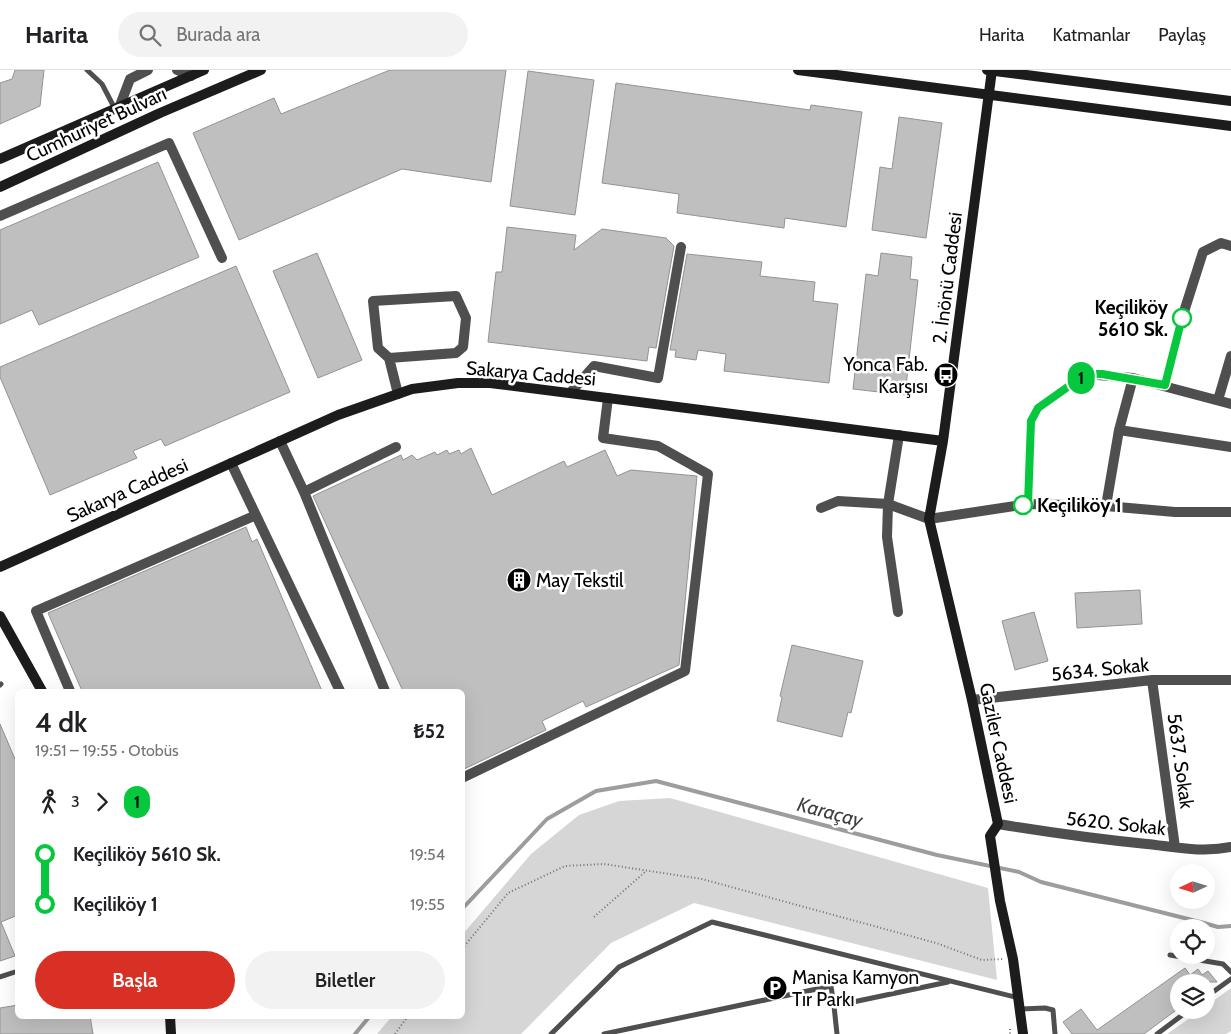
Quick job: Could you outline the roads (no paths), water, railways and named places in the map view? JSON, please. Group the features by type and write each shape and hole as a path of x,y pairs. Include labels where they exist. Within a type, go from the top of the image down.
{"street":[{"path":"117,109 130,79 148,70"},
{"path":"177,70 191,76"},
{"name":"Cumhuriyet Bulvarı","path":"0,160 204,70"},
{"name":"Cumhuriyet Bulvarı","path":"0,186 160,113 262,70"},
{"path":"798,70 988,93 1231,126"},
{"path":"987,70 1231,102"},
{"name":"2. İnönü Caddesi","path":"929,519 943,441 992,70"},
{"path":"0,216 169,143 222,258"},
{"path":"1165,385 1182,318 1203,252 1221,243 1231,246"},
{"path":"570,393 594,366 658,378 681,247"},
{"path":"389,358 456,353 463,347 466,318 456,296 373,301 378,348 389,358 398,394"},
{"path":"1218,400 1231,356"},
{"path":"1028,504 1031,421 1038,408 1086,374 1133,378 1231,404"},
{"path":"1106,506 1119,430 1133,378"},
{"name":"Sakarya Caddesi","path":"0,567 338,415 412,389 458,383 490,383 943,441"},
{"path":"465,777 685,671 708,474 658,446 603,438 608,398"},
{"path":"1119,430 1231,447"},
{"path":"898,612 887,537 888,504 899,434"},
{"path":"280,441 304,492 384,689"},
{"path":"304,492 396,447"},
{"path":"231,463 339,689"},
{"path":"821,508 838,501 888,504 929,519 1028,504 1106,506 1175,512 1231,512"},
{"path":"69,689 36,611 256,515"},
{"name":"Gaziler Caddesi","path":"929,519 972,700 998,824 990,836 1000,901 1013,959 1023,1034"},
{"path":"0,616 41,689"},
{"name":"5634. Sokak","path":"972,700 1152,680 1231,680"},
{"name":"5637. Sokak","path":"1152,680 1175,847"},
{"name":"5620. Sokak","path":"998,824 1069,836 1213,851 1231,847"},
{"path":"170,1019 171,1034"}],"lane":[{"path":"86,70 102,84 117,109"},
{"path":"551,1034 619,967 712,922 951,981 1020,1004 1053,1010 1054,1034"},
{"path":"1215,963 1223,964 1231,972"},
{"path":"0,977 15,972"},
{"path":"1215,990 1231,978"},
{"path":"834,1006 951,981"},
{"path":"604,1034 831,986 837,1034"},
{"path":"1157,1034 1177,1019"}],"waterway":[{"name":"Karaçay","path":"465,906 547,819 596,791 656,781 937,855 1019,872 1041,882 1218,927 1231,926"},
{"name":"Karaçay","path":"355,1034 368,1019"}],"place":[{"name":"Keçiliköy 5610 Sk.","path":"1182,318"},
{"name":"Yonca Fab. Karşısı","path":"946,375"},
{"name":"Keçiliköy 1","path":"1023,505"},
{"name":"May Tekstil","path":"519,580"},
{"name":"Manisa Kamyon Tır Parkı","path":"775,988"}]}
